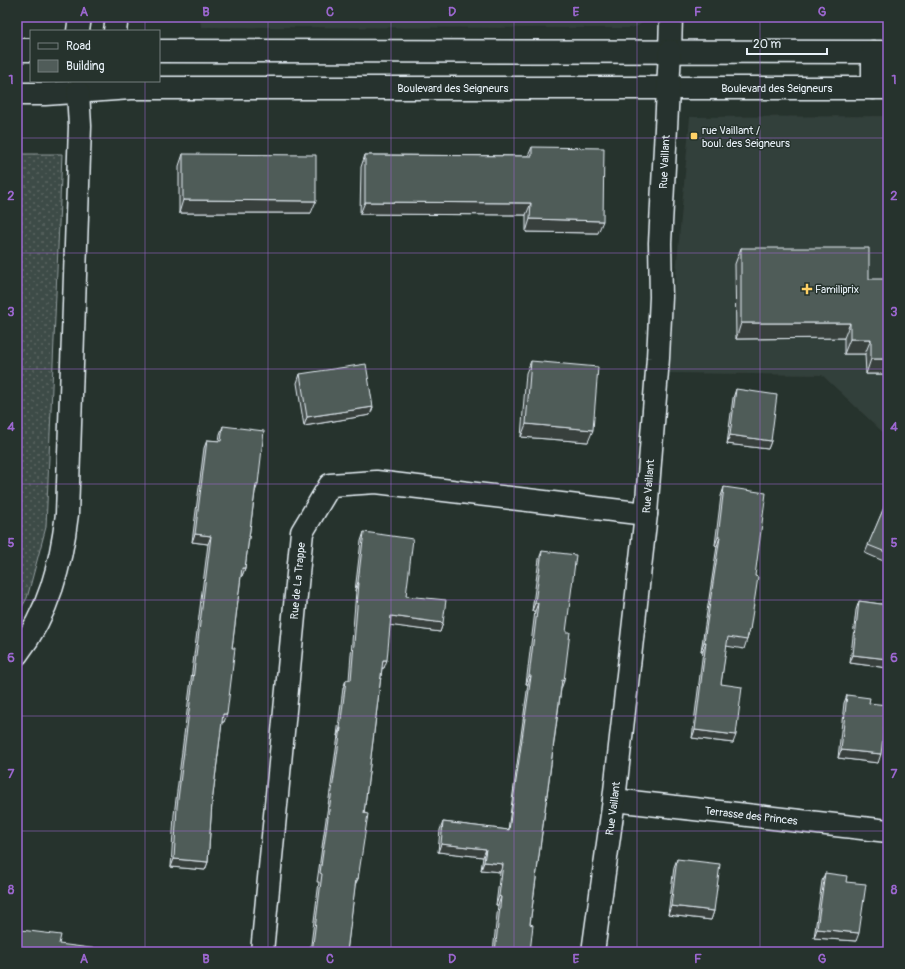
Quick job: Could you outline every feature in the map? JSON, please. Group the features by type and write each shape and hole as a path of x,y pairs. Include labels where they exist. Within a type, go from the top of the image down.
{"main road":[{"path":"78,30 80,17"},
{"path":"115,30 117,17"},
{"name":"Rue Vaillant","path":"593,952 614,800 646,514 658,358 661,297 660,243 672,17"},
{"path":"17,50 30,50"},
{"path":"160,51 881,52 880,88"},
{"path":"17,654 38,622 49,598 64,544 67,514 81,85"},
{"name":"Boulevard des Seigneurs","path":"17,94 45,94 81,85 130,88 880,88"},
{"name":"Rue de La Trappe","path":"262,952 302,532 330,485 376,482 646,514"},
{"name":"Terrasse des Princes","path":"614,800 888,831"}],"shaded area":[{"path":"200,17 650,17 638,26 630,28 201,27"},
{"path":"888,116 888,437 822,375 667,373 690,117"},
{"path":"17,154 62,154 46,527 27,598 17,616"}],"building":[{"path":"532,147 604,148 603,221 530,219 531,203 365,202 365,155 532,156"},
{"path":"183,154 316,155 316,201 183,200"},
{"path":"741,248 869,248 869,279 888,279 888,359 871,359 871,339 850,339 850,323 741,323"},
{"path":"531,361 598,367 593,430 526,424"},
{"path":"366,364 373,407 307,417 300,374"},
{"path":"736,389 777,395 771,441 730,435"},
{"path":"223,426 264,431 258,484 256,484 245,568 242,568 232,648 235,648 227,714 223,714 212,803 208,862 174,859 177,807 211,536 195,534 207,440 221,441"},
{"path":"724,487 766,493 755,576 758,577 750,630 747,640 728,637 721,684 742,687 736,735 695,730 706,642 704,642 720,537 718,537"},
{"path":"888,498 888,553 868,545"},
{"path":"364,532 413,539 406,596 446,600 443,623 391,616 387,660 383,660 364,813 368,814 358,879 356,879 347,952 312,952 322,874 320,873 341,728 346,680 351,680 358,582"},
{"path":"542,551 576,555 566,632 570,632 564,681 562,680 530,924 533,925 530,952 495,952 503,864 484,862 486,849 441,844 443,822 509,830 531,676 529,676 538,603 535,603"},
{"path":"859,601 888,605 888,659 853,655"},
{"path":"847,695 870,698 869,703 887,705 881,754 841,750"},
{"path":"677,859 720,864 714,911 671,906"},
{"path":"825,873 847,876 846,882 866,884 859,933 817,929"},
{"path":"21,930 61,935 59,944 122,952 17,952 17,935 20,936"}],"place":[{"name":"rue Vaillant / boul. des Seigneurs","path":"694,136"},
{"name":"Familiprix","path":"807,289"}]}
